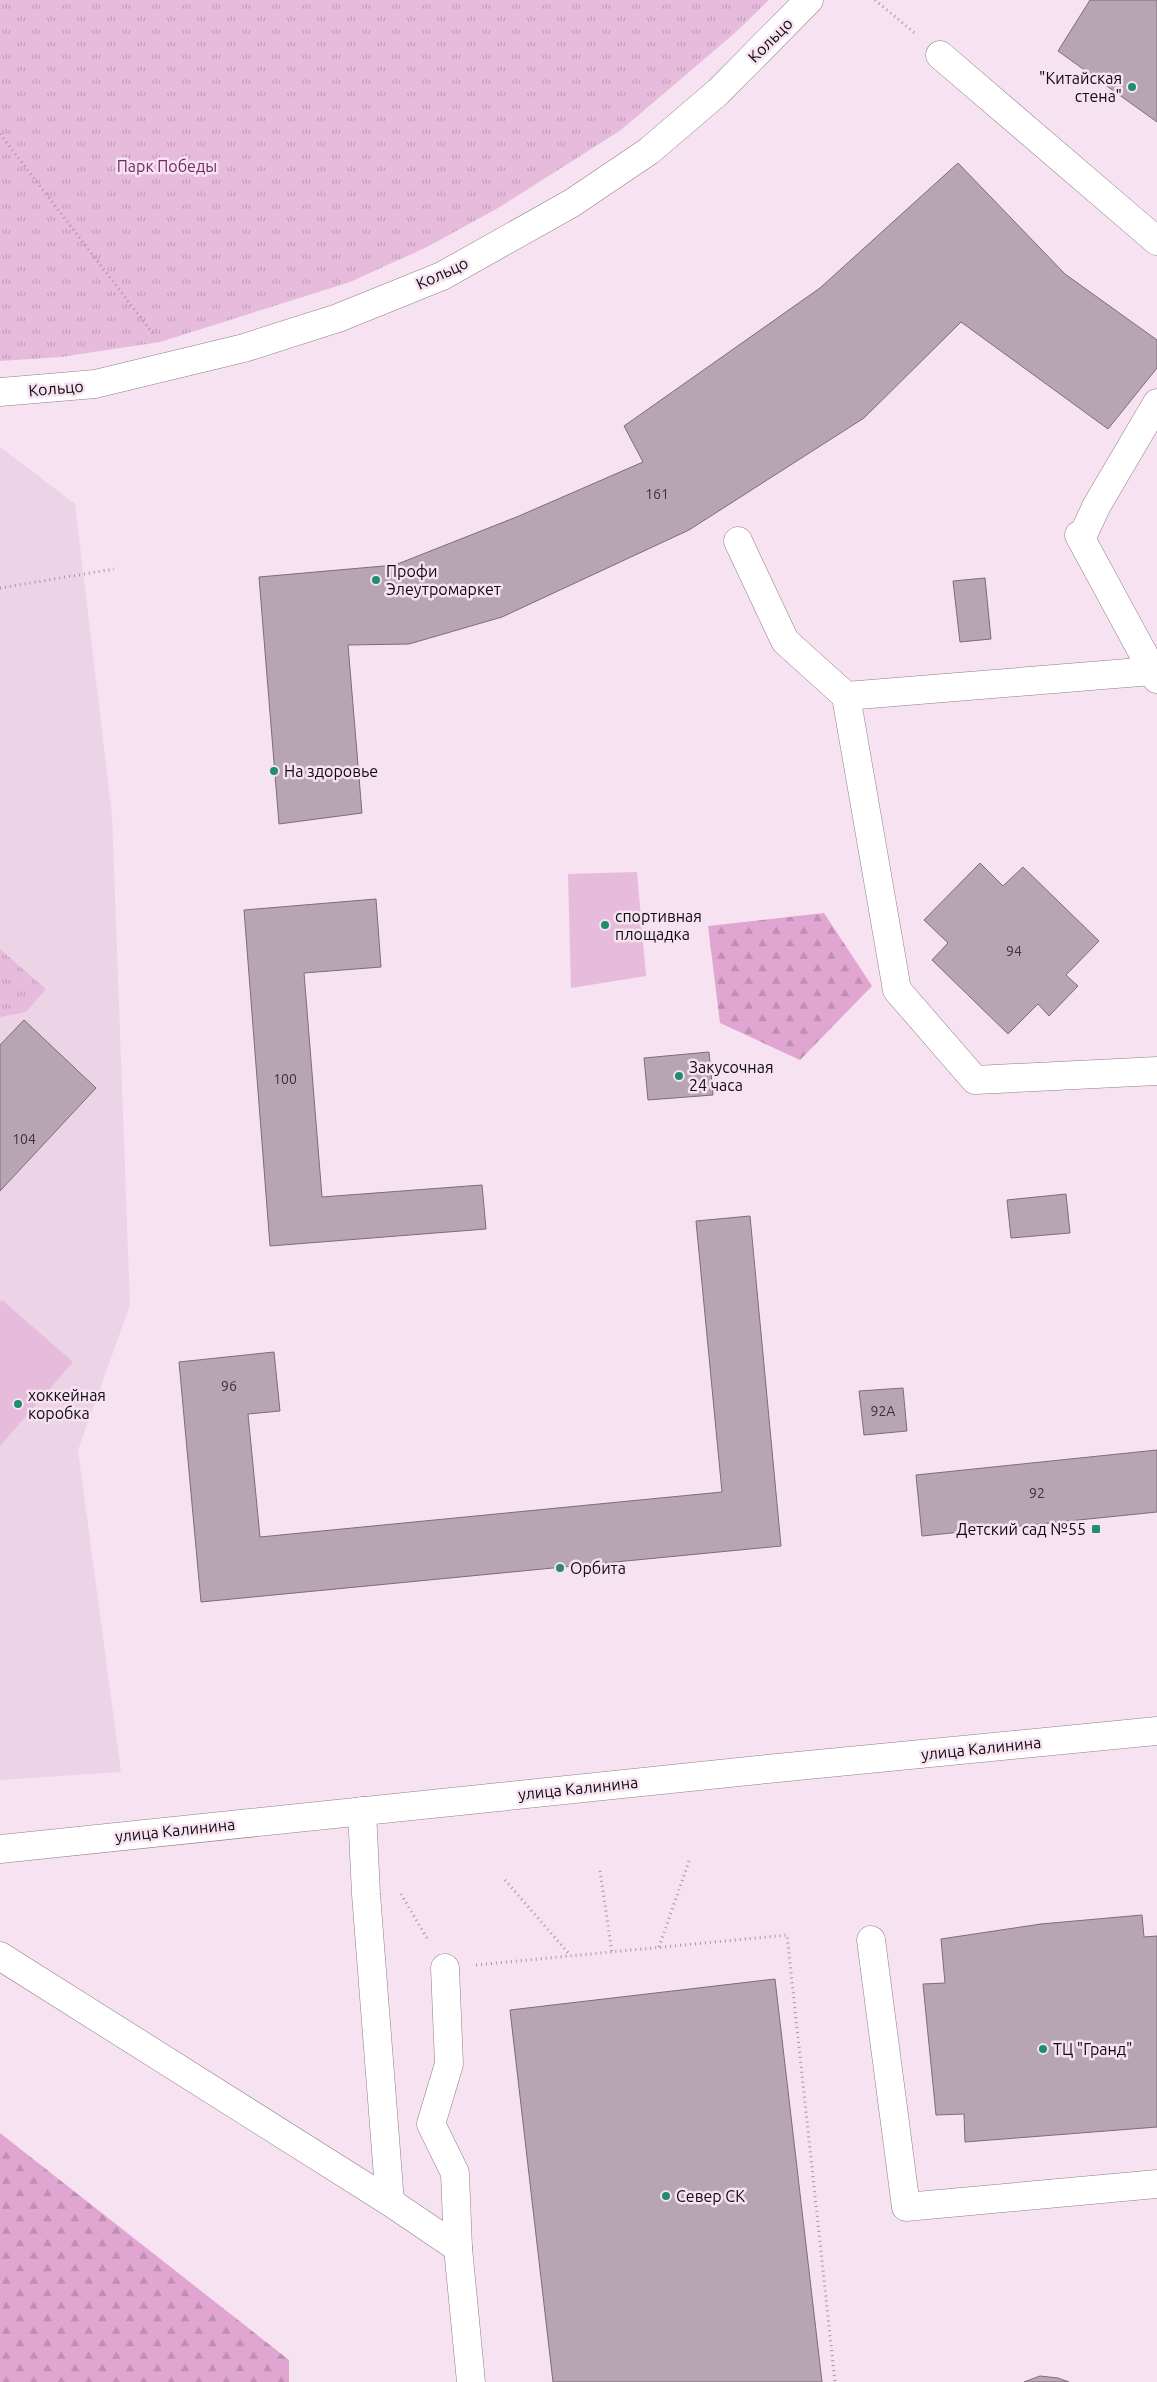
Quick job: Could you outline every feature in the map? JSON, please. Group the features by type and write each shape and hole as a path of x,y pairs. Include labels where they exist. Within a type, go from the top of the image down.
{"main road":[{"name":"Кольцо","path":"0,392 95,384 168,368 244,348 338,318 442,276 572,202 649,152 718,92 809,0"},
{"path":"940,54 1157,242"},
{"path":"846,696 1155,675 1079,535 1081,539 1097,505 1157,403"},
{"path":"738,542 785,641 846,696 897,990 975,1080 1157,1071"},
{"name":"улица Калинина","path":"0,1849 1157,1731"},
{"path":"362,1811 366,1894 390,2202"},
{"path":"871,1940 906,2207 1157,2184"},
{"path":"0,1956 390,2202 458,2248"},
{"path":"445,1968 449,2064 431,2124 455,2172 458,2248 471,2382"}],"path":[{"path":"875,0 940,54"},
{"path":"0,134 160,342 168,368"},
{"path":"0,588 114,569"},
{"path":"660,1947 689,1862"},
{"path":"600,1870 612,1952"},
{"path":"506,1880 570,1956"},
{"path":"398,1890 445,1968 786,1935 835,2382"}],"shaded area":[{"path":"0,447 75,504 112,815 130,1305 78,1450 121,1772 0,1780"}],"green space":[{"name":"Парк Победы","path":"0,0 769,0 736,32 621,130 498,208 427,247 350,282 160,342 61,357 0,361"},
{"name":"спортивная площадка","path":"637,872 646,976 571,988 568,874"},
{"path":"824,913 872,986 800,1060 720,1023 708,926"},
{"path":"0,949 46,989 26,1012 0,1017"},
{"name":"хоккейная коробка","path":"2,1300 73,1362 0,1446 0,1303"},
{"path":"0,2133 289,2360 289,2382 0,2382"}],"building":[{"name":"\"Китайская стена\"","path":"1090,0 1157,0 1157,122 1058,51"},
{"path":"958,163 1065,274 1157,340 1157,368 1108,429 961,322 864,418 689,530 502,617 409,644 348,645 362,813 279,824 259,577 395,565 519,516 643,462 624,426 820,288"},
{"path":"985,578 991,639 960,642 953,581"},
{"path":"980,863 1003,886 1023,867 1099,941 1066,975 1078,986 1049,1016 1038,1004 1008,1034 932,960 948,943 924,920"},
{"path":"376,899 381,967 304,973 322,1197 482,1185 486,1229 270,1246 244,910"},
{"path":"24,1020 96,1088 0,1191 0,1045"},
{"name":"Закусочная 24 часа","path":"709,1052 713,1095 648,1100 644,1058"},
{"path":"1066,1194 1070,1233 1011,1238 1007,1200"},
{"path":"750,1216 781,1546 201,1602 179,1362 274,1352 280,1411 248,1414 260,1537 722,1492 696,1221"},
{"path":"903,1388 907,1431 864,1435 859,1391"},
{"path":"1157,1450 1157,1512 922,1536 916,1475"},
{"name":"ТЦ \"Гранд\"","path":"1142,1915 1144,1937 1157,1936 1157,2127 965,2142 964,2114 936,2115 923,1984 945,1983 941,1939 1041,1924"},
{"name":"Север СК","path":"775,1979 822,2382 553,2382 510,2010"},
{"path":"1040,2376 1058,2378 1069,2382 1024,2382"}],"place":[{"name":"\"Китайская стена\"","path":"1132,87"},
{"name":"Профи Элеутромаркет","path":"376,580"},
{"name":"На здоровье","path":"274,771"},
{"name":"спортивная площадка","path":"605,925"},
{"name":"Закусочная 24 часа","path":"679,1076"},
{"name":"хоккейная коробка","path":"18,1404"},
{"name":"Детский сад №55","path":"1096,1529"},
{"name":"Орбита","path":"560,1568"},
{"name":"ТЦ \"Гранд\"","path":"1043,2049"},
{"name":"Север СК","path":"666,2196"}]}
